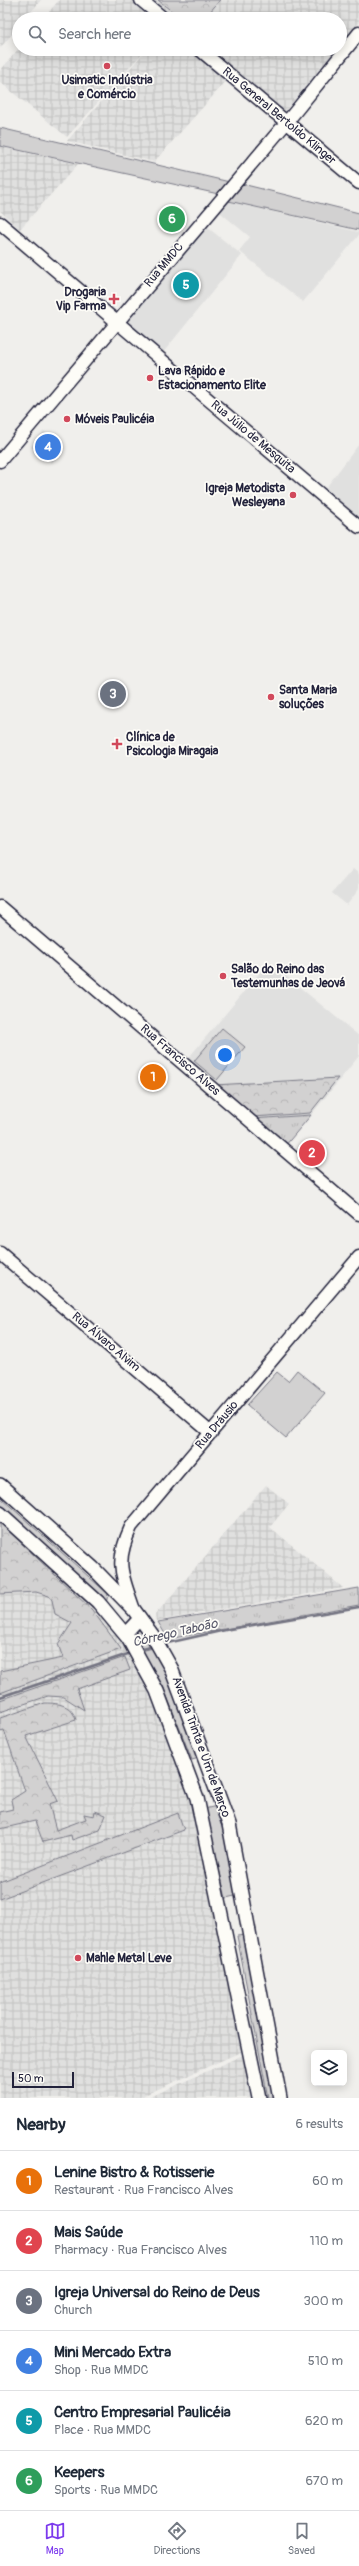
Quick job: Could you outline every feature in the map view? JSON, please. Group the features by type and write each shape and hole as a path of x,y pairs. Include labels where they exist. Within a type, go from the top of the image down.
{"main road":[{"name":"Avenida Trinta e Um de Março","path":"0,1485 93,1568 137,1614 162,1650 171,1668 230,1824 280,2098"},
{"name":"Avenida Trinta e Um de Março","path":"0,1513 98,1602 125,1634 157,1691 197,1798 259,2098"}],"street":[{"path":"141,0 156,12"},
{"name":"Rua MMDC","path":"347,48 359,33"},
{"name":"Rua General Bertoldo Klinger","path":"207,56 359,183"},
{"name":"Rua MMDC","path":"0,461 286,123 340,56"},
{"name":"Rua Júlio de Mesquita","path":"0,223 359,527"},
{"name":"Rua Francisco Alves","path":"0,907 359,1214"},
{"name":"Rua Álvaro Alvim","path":"0,1253 211,1432"},
{"name":"Rua Dráusio","path":"137,1614 120,1571 122,1552 131,1527 359,1256"},
{"path":"125,1634 137,1614"}],"shaded area":[{"path":"0,0 41,0 31,12 12,12 12,34 0,48"},
{"path":"59,0 134,0 149,12 49,12"},
{"path":"149,0 359,0 359,23 347,37 347,12 164,12"},
{"path":"12,56 140,56 67,137 0,82 0,71"},
{"path":"141,56 201,56 228,79 154,162 67,141"},
{"path":"218,56 331,56 285,111"},
{"path":"0,147 78,164 20,229 0,211"},
{"path":"223,200 359,232 359,235 303,302 239,251 250,237 216,209"},
{"path":"202,223 242,255 162,354 122,321"},
{"path":"44,431 64,448 52,463 31,447"},
{"path":"359,444 359,518 325,489"},
{"path":"353,869 359,874 359,889 347,905 332,893"},
{"path":"269,962 359,1036 359,1056 311,1115 252,1119 185,1062"},
{"path":"266,1485 289,1504 270,1527 343,1588 156,1621 155,1615"},
{"path":"0,1519 95,1607 123,1644 144,1681 182,1775 208,1869 243,2051 138,2098 0,2098"},
{"path":"243,2055 251,2098 148,2098"}],"green space":[{"path":"158,0 220,0 210,12 173,12"},
{"path":"0,128 234,183 223,195 0,146"},
{"path":"238,183 359,213 359,230 224,200"},
{"path":"222,1028 245,1047 217,1080 194,1061"},
{"path":"338,1078 310,1113 253,1117 214,1085"},
{"path":"311,1115 285,1146 252,1119"},
{"path":"297,1370 325,1393 286,1438 247,1405 277,1372 288,1381"},
{"path":"0,1497 108,1594 106,1604 0,1508"},
{"path":"0,1523 92,1610 121,1649 0,1693 0,1671 63,1658 58,1644 72,1623 55,1614 52,1600 49,1596 36,1592 0,1594"},
{"path":"359,1588 359,1605 168,1639 158,1622"},
{"path":"138,1625 152,1646 141,1649 130,1633"},
{"path":"153,1648 162,1662 199,1758 192,1760 163,1686 141,1651"},
{"path":"125,1657 130,1670 77,1689 84,1710 64,1697 48,1696 0,1712 0,1700"},
{"path":"45,1703 60,1704 68,1708 76,1720 26,1736 58,1801 49,1804 56,1830 86,1819 84,1814 94,1816 95,1811 106,1815 100,1830 72,1840 71,1835 43,1842 35,1821 0,1829 0,1812 13,1809 11,1800 25,1791 4,1730 0,1731 0,1718"},
{"path":"217,1806 239,1895 226,1898 204,1809"},
{"path":"178,1813 184,1830 0,1899 0,1882"},
{"path":"245,1935 276,2098 268,2098 237,1936"}],"waterway":[{"name":"Córrego Taboão","path":"163,1644 230,1629 359,1607"},
{"name":"Córrego Taboão","path":"140,1650 154,1646"},
{"name":"Córrego Taboão","path":"0,1697 131,1653"}],"place":[{"name":"Usimatic Indústria e Comércio","path":"107,66"},
{"name":"Keepers","path":"172,219"},
{"name":"Centro Empresarial Paulicéia","path":"186,285"},
{"name":"Drogaria Vip Farma","path":"114,299"},
{"name":"Lava Rápido e Estacionamento Elite","path":"150,378"},
{"name":"Móveis Paulicéia","path":"67,419"},
{"name":"Mini Mercado Extra","path":"48,447"},
{"name":"Igreja Metodista Wesleyana","path":"293,495"},
{"name":"Igreja Universal do Reino de Deus","path":"113,694"},
{"name":"Santa Maria soluções","path":"271,697"},
{"name":"Clínica de Psicologia Miragaia","path":"117,744"},
{"name":"Salão do Reino das Testemunhas de Jeová","path":"223,976"},
{"name":"Lenine Bistro & Rotisserie","path":"153,1077"},
{"name":"Mais Saúde","path":"312,1153"},
{"name":"Mahle Metal Leve","path":"78,1958"}]}
